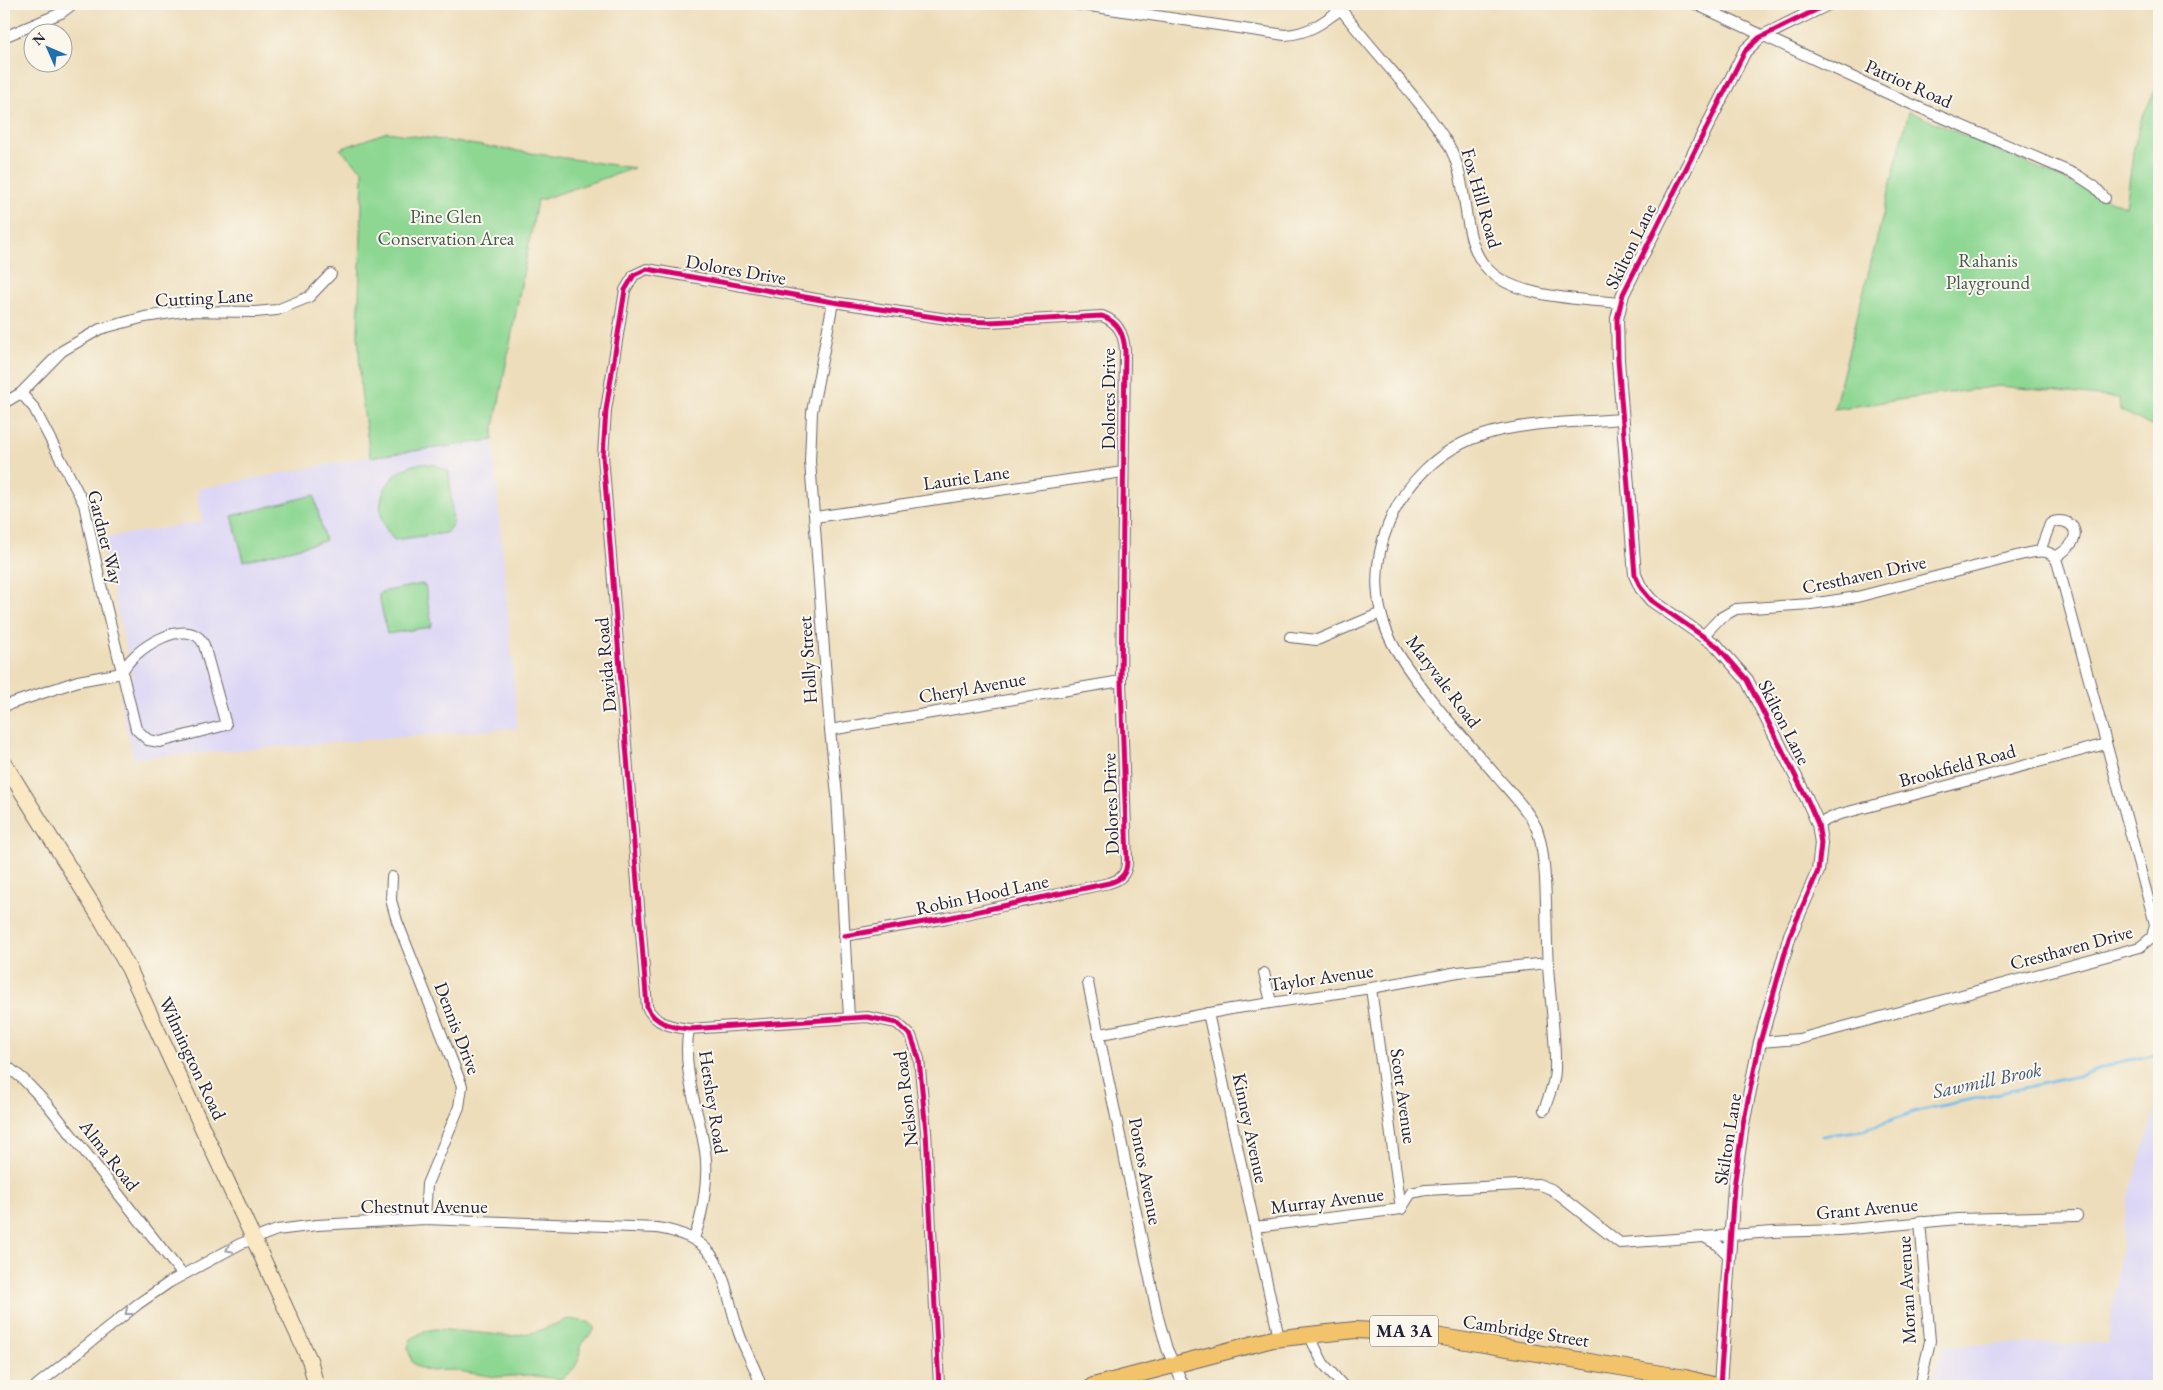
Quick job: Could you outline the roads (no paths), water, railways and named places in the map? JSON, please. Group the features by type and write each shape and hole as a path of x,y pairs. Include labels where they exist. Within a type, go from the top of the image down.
{"main road":[{"name":"Wilmington Road","path":"4,763 130,969 310,1362 316,1386"},
{"name":"Cambridge Street","path":"1094,1386 1280,1338 1308,1333 1355,1330 1418,1333 1664,1374 1718,1386"}],"street":[{"path":"4,37 60,12 73,4"},
{"path":"1076,4 1285,35 1298,34 1314,28 1339,6"},
{"name":"Patriot Road","path":"1695,4 1904,101 2077,175 2095,187 2104,198"},
{"name":"Skilton Lane","path":"1718,1386 1730,1234 1740,1141 1760,1042 1790,935 1819,866 1821,843 1818,824 1753,690 1731,660 1703,636 1651,600 1641,588 1635,575 1622,420 1617,318 1619,302 1742,56 1749,46 1764,36 1828,4"},
{"name":"Fox Hill Road","path":"1339,6 1425,112 1449,146 1461,179 1472,239 1480,258 1490,272 1511,285 1539,293 1619,302"},
{"name":"Dolores Drive","path":"634,275 648,269 833,302 976,322 1096,316 1112,320 1118,325 1124,343 1121,680 1127,861 1123,875"},
{"name":"Cutting Lane","path":"4,403 21,393 62,351 100,329 145,317 184,311 255,312 277,310 309,297 331,274"},
{"name":"Davida Road","path":"634,275 623,298 607,400 603,448 605,499 633,820 646,1004 650,1014 661,1023 689,1029"},
{"name":"Holly Street","path":"833,302 812,412 810,461 830,730 837,795 849,1018"},
{"name":"Gardner Way","path":"21,393 35,409 84,504 122,673"},
{"name":"Maryvale Road","path":"1544,1110 1556,1071 1542,855 1535,827 1525,810 1452,724 1404,661 1389,637 1381,613 1378,596 1377,568 1386,527 1408,488 1434,461 1466,442 1494,432 1521,427 1622,420"},
{"name":"Laurie Lane","path":"815,517 1123,472"},
{"path":"2057,520 2066,521 2074,529 2074,538 2070,545 2055,558 2047,551 2040,551 2050,524 2057,520"},
{"name":"Cresthaven Drive","path":"1703,636 1720,618 1736,610 1811,604 1857,597 2040,551"},
{"name":"Cresthaven Drive","path":"1760,1042 1799,1038 2147,943 2153,935 2155,924 2055,558"},
{"path":"1290,637 1318,640 1381,613"},
{"path":"4,706 78,681 122,673 132,658 150,644 180,633 193,633 200,638 204,645 226,725 160,742 145,739 135,726 122,673"},
{"name":"Cheryl Avenue","path":"830,730 1121,680"},
{"name":"Brookfield Road","path":"1818,824 1837,815 2106,744"},
{"name":"Robin Hood Lane","path":"844,936 947,918 1109,884 1123,875"},
{"name":"Dennis Drive","path":"392,877 391,899 397,921 462,1086 459,1107 427,1184 425,1219"},
{"name":"Taylor Avenue","path":"1101,1034 1271,1002 1371,988 1471,970 1548,963"},
{"path":"1264,973 1271,1002"},
{"name":"Pontos Avenue","path":"1088,982 1101,1034 1158,1317 1166,1347 1184,1386"},
{"name":"Scott Avenue","path":"1371,988 1402,1208"},
{"name":"Kinney Avenue","path":"1208,1013 1280,1338"},
{"name":"Nelson Road","path":"689,1029 849,1018 876,1018 897,1023 911,1036 918,1054 926,1140 939,1386"},
{"name":"Hershey Road","path":"689,1029 688,1066 706,1161 699,1225 694,1238"},
{"name":"Alma Road","path":"4,1064 23,1079 47,1104 182,1274"},
{"name":"Murray Avenue","path":"1255,1227 1402,1208 1411,1193 1426,1190 1538,1184 1551,1189 1620,1243 1730,1234"},
{"name":"Grant Avenue","path":"1730,1234 1840,1230 1920,1221 2077,1216"},
{"name":"Chestnut Avenue","path":"36,1386 138,1304 182,1274 253,1238 291,1228 425,1219 656,1228 680,1232 694,1238 707,1248 718,1265 739,1331 761,1386"},
{"name":"Moran Avenue","path":"1920,1221 1930,1341 1920,1386"},
{"path":"1704,1237 1718,1245 1729,1256"},
{"path":"1308,1333 1323,1363 1343,1386"}],"waterway":[{"name":"Sawmill Brook","path":"1822,1136 1863,1130 1917,1111 2082,1075 2115,1063 2159,1054"}],"park label":[{"name":"Pine Glen Conservation Area","path":"446,227"},
{"name":"Rahanis Playground","path":"1988,271"}]}
